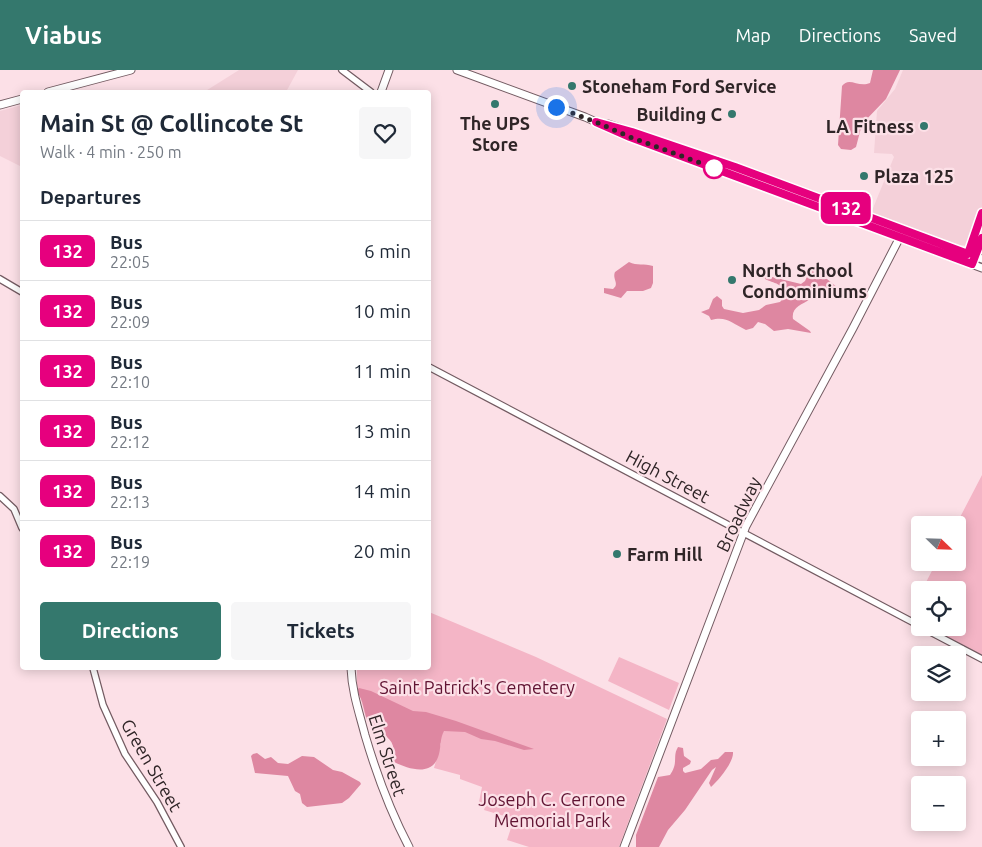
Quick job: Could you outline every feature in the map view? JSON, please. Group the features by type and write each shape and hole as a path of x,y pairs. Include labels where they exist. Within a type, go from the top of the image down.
{"main road":[{"path":"56,90 131,70"},
{"path":"381,90 383,70"},
{"path":"382,90 389,70"},
{"path":"457,70 596,122 632,132 741,178 982,268"},
{"path":"0,105 20,100"},
{"path":"678,152 749,172 982,259"},
{"path":"741,178 746,178 749,172"},
{"name":"Broadway","path":"624,847 743,532 900,237"},
{"name":"Elm Street","path":"351,670 355,702 381,786 391,814 409,847"}],"street":[{"path":"342,70 368,90"},
{"path":"0,279 20,291"},
{"name":"High Street","path":"431,367 911,622"},
{"path":"0,496 14,509 20,523"},
{"name":"High Street","path":"938,636 982,659"},
{"name":"Green Street","path":"94,670 103,705 125,754 157,802 181,847"}],"shaded area":[{"path":"239,70 298,70 287,90 207,90"},
{"path":"873,70 900,70 886,99 862,124 856,147 851,150 841,149 838,145 842,86 848,82 870,83"},
{"path":"903,70 982,70 982,252 963,245 960,246 871,213 894,157 892,154 874,153 877,111 895,89"},
{"path":"20,106 20,166 0,156 0,111"},
{"path":"629,262 653,266 653,283 651,288 643,291 627,291 621,298 604,293 604,288 613,289 615,287 615,272"},
{"path":"811,268 814,269 814,275 827,279 838,288 814,290 810,299 795,309 793,319 811,333 788,329 774,331 765,324 758,322 753,328 746,330 725,320 711,320 709,316 701,312 709,309 713,299 717,296 722,300 724,309 743,313 759,310 766,305 780,302 786,295 785,291 778,284 765,279 764,275 801,284 805,281"},
{"path":"359,688 371,691 413,711 426,712 456,721 534,749 524,750 495,741 481,739 465,732 444,731 436,762 426,769 419,770 405,767 392,761 392,742 369,725 357,690"},
{"path":"678,747 683,748 684,756 691,761 690,764 683,768 685,773 701,769 711,760 718,759 725,752 733,752 733,756 725,771 711,787 709,783 716,767 712,770 685,810 668,830 659,847 636,847 636,835 658,777 670,775 674,767 675,754"},
{"path":"257,753 265,759 271,757 278,763 288,764 302,756 314,757 333,770 342,772 361,784 342,803 307,807 302,803 300,794 295,791 288,776 255,773 251,756"}],"green space":[{"path":"982,475 982,655 946,636 966,636 966,581 927,581 932,571 966,571 966,516 961,516"},
{"name":"Saint Patrick's Cemetery","path":"431,613 536,657 667,719 619,847 529,847 507,840 514,819 484,810 486,804 479,802 482,787 460,779 460,775 434,768 441,743 366,718 357,685 357,670 431,670"},
{"path":"619,657 679,683 669,710 608,681"}],"bus line":[{"name":"132","path":"982,213 968,254 735,167 615,126 596,122 630,137 972,264 982,238"}],"place":[{"name":"Stoneham Ford Service","path":"572,86"},
{"name":"The UPS Store","path":"495,104"},
{"name":"Building C","path":"732,114"},
{"name":"LA Fitness","path":"924,126"},
{"name":"Plaza 125","path":"864,176"},
{"name":"North School Condominiums","path":"732,280"},
{"name":"Farm Hill","path":"617,554"}],"route":[{"path":"556,107 714,168"}],"park label":[{"name":"Joseph C. Cerrone Memorial Park","path":"552,810"}]}
